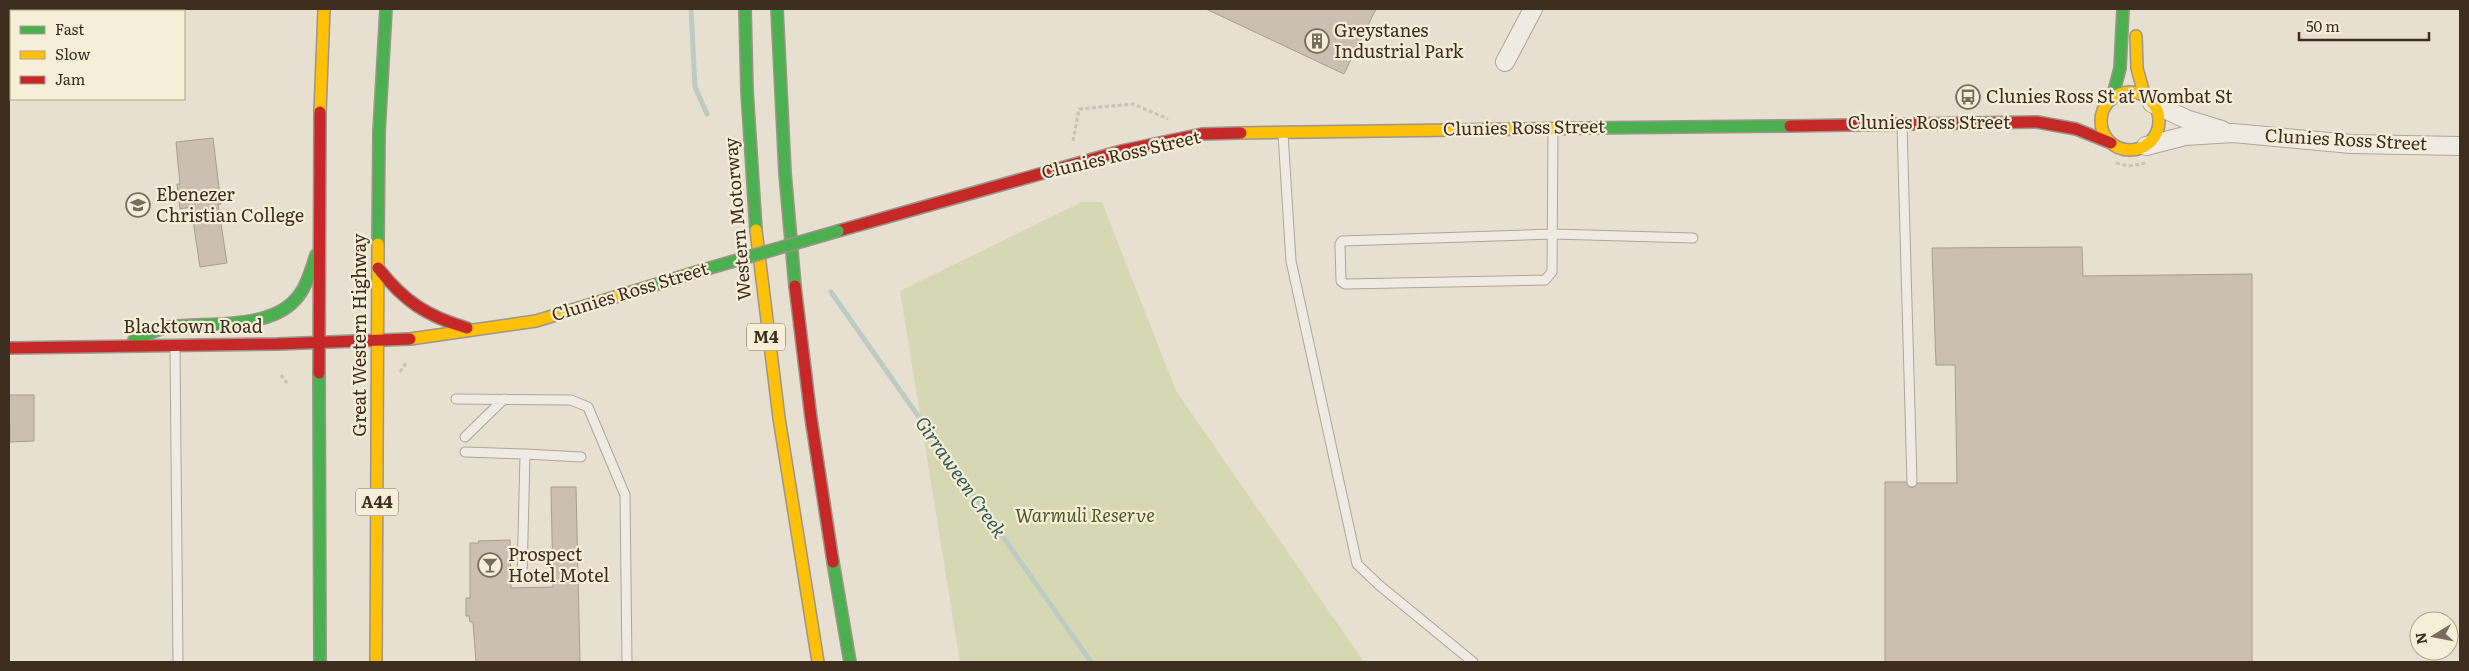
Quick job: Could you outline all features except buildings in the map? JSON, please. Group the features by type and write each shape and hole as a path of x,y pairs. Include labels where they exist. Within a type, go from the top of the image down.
{"main road":[{"path":"320,662 318,250 320,100 324,9"},
{"name":"Great Western Highway","path":"376,662 379,132 386,9"},
{"name":"Western Motorway","path":"745,9 755,232 765,327 818,662"},
{"name":"M4","path":"777,9 781,131 799,333 814,445 850,662"},
{"path":"2123,9 2120,68 2110,101 2101,119 2105,136 2111,143 2128,150 2148,153 2159,121 2149,100 2138,68 2136,24"},
{"path":"2090,109 2128,92 2149,100"},
{"name":"Clunies Ross Street","path":"2038,122 2066,115"},
{"name":"Clunies Ross Street","path":"377,341 476,331 536,321 703,270 1097,157 1166,140 1202,134 2038,122 2076,129 2111,143"},
{"path":"123,345 168,327 245,323 282,311 296,300 308,278 318,250"},
{"path":"378,268 395,291 421,312 443,322 476,331"},
{"name":"Blacktown Road","path":"9,348 377,341"}],"street":[{"path":"1505,62 1533,9"},
{"name":"Clunies Ross Street","path":"2149,100 2186,119 2233,133"},
{"name":"Clunies Ross Street","path":"2148,153 2185,136 2233,133 2351,144 2460,146"}],"lane":[{"path":"1902,123 1912,482"},
{"path":"1553,128 1553,234 1552,272 1545,280 1345,284 1341,281 1340,244 1342,242 1553,234 1693,238"},
{"path":"1282,132 1290,261 1357,564 1378,585 1473,662"},
{"path":"175,345 178,662"},
{"path":"456,399 571,400 588,407 625,495 627,662"},
{"path":"465,437 504,399"},
{"path":"465,452 580,458"},
{"path":"522,578 525,454"}],"path":[{"path":"1073,141 1080,109 1134,104"},
{"path":"2109,159 2130,166 2144,165 2148,153"},
{"path":"281,375 287,383"}],"green space":[{"name":"Warmuli Reserve","path":"1082,202 1102,202 1176,391 1364,662 960,662 900,291"}],"waterway":[{"name":"Girraween Creek","path":"691,9 695,87 707,114"},
{"name":"Girraween Creek","path":"831,292 1091,662"}],"traffic: fast":[{"path":"378,244 379,132 386,9"},
{"path":"745,9 747,91 756,230"},
{"path":"777,9 785,173 795,286"},
{"path":"2112,99 2120,68 2123,9"},
{"path":"1587,128 1790,126"},
{"path":"703,270 838,231"},
{"path":"134,340 165,328 236,323 269,316 283,310 299,296 308,279 316,255"},
{"path":"628,293 703,270"},
{"path":"319,373 320,662"},
{"path":"833,562 850,662"}],"traffic: slow":[{"path":"320,112 324,9"},
{"path":"2136,36 2137,68 2145,97"},
{"path":"2130,92 2146,97 2154,105 2159,121 2154,137 2146,145 2130,150 2114,145 2106,137 2101,121 2106,105 2114,97 2130,92"},
{"path":"1241,133 1587,128"},
{"path":"756,230 779,418 818,662"},
{"path":"376,662 378,244"},
{"path":"410,339 536,321 628,293"}],"traffic: jam":[{"path":"319,373 320,112"},
{"path":"1790,126 2037,122 2076,129 2111,143"},
{"path":"838,231 1121,151 1202,134 1241,133"},
{"path":"378,268 397,290 417,306 439,318 467,328"},
{"path":"795,286 811,418 833,562"},
{"path":"9,348 277,344 410,339"}],"place":[{"name":"Greystanes Industrial Park","path":"1317,41"},
{"name":"Clunies Ross St at Wombat St","path":"1968,97"},
{"name":"Ebenezer Christian College","path":"138,205"},
{"name":"Prospect Hotel Motel","path":"490,565"}]}
